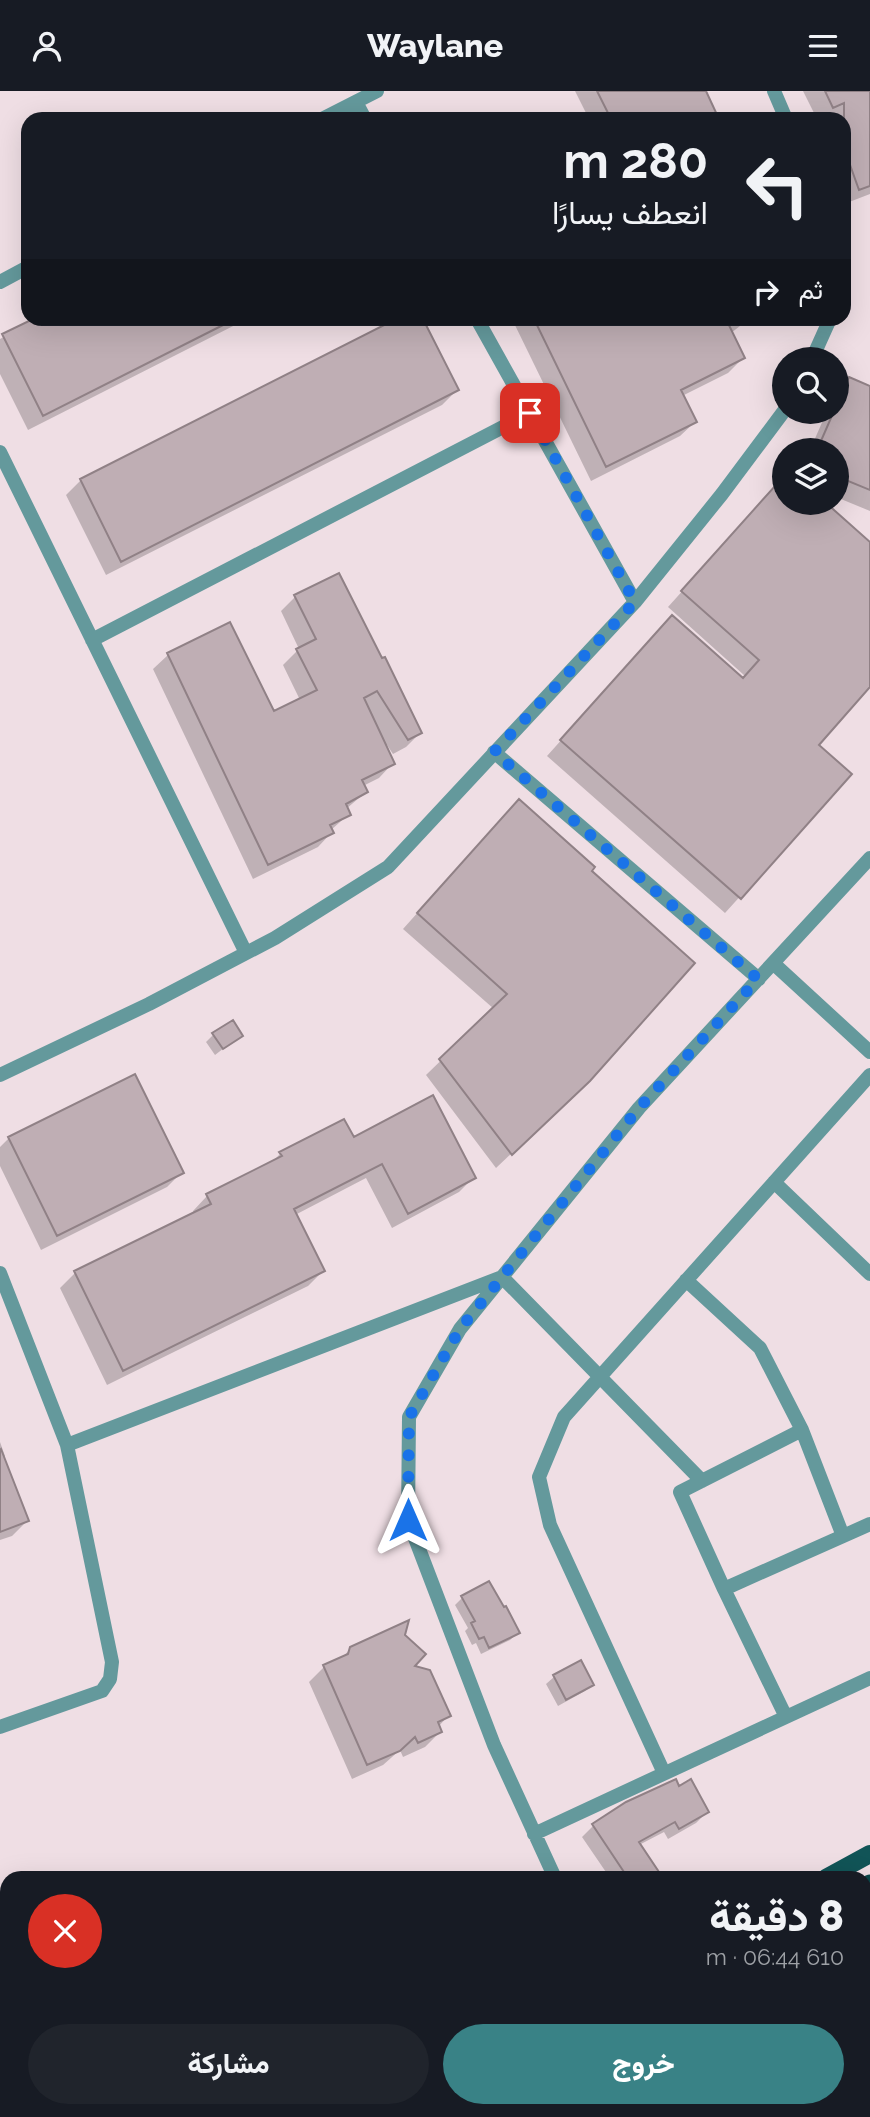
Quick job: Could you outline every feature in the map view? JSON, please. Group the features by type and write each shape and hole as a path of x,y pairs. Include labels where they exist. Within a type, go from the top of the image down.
{"main road":[{"path":"839,1871 870,1854"}],"street":[{"path":"335,112 377,91"},
{"path":"774,91 783,112"},
{"path":"356,102 361,112"},
{"path":"0,282 21,271"},
{"path":"481,326 635,602"},
{"path":"817,347 827,326"},
{"path":"93,640 530,413"},
{"path":"0,1075 149,1004 275,938 388,867 635,602 774,424"},
{"path":"0,452 246,953"},
{"path":"494,752 758,979"},
{"path":"552,1871 494,1745 408,1520 409,1417 460,1329 639,1108 870,858"},
{"path":"773,963 870,1052"},
{"path":"664,1773 550,1525 539,1477 564,1417 870,1075"},
{"path":"774,1182 870,1274"},
{"path":"0,1273 67,1445 112,1662 110,1679 102,1691 0,1727"},
{"path":"502,1277 702,1481"},
{"path":"67,1445 502,1277"},
{"path":"687,1280 760,1348 802,1430 843,1536"},
{"path":"786,1717 723,1589 680,1492 802,1430"},
{"path":"723,1589 870,1524"},
{"path":"534,1834 870,1678"}],"building":[{"path":"597,91 706,91 716,112 608,112"},
{"path":"825,91 870,91 870,186 859,190 851,168 851,112 844,112 844,103 833,108"},
{"path":"21,325 221,326 43,416 2,334"},
{"path":"382,326 427,326 459,390 121,562 80,479"},
{"path":"537,326 729,326 745,358 681,390 697,422 606,467"},
{"path":"849,377 870,386 870,490 849,481 849,438 822,438 828,424 849,424"},
{"path":"772,489 772,515 840,515 870,542 870,687 819,745 852,774 741,899 560,740 672,615 743,678 759,660 681,591"},
{"path":"339,573 382,658 385,657 422,733 408,740 377,691 364,698 395,764 362,780 368,792 346,804 351,815 330,825 334,833 268,865 167,653 230,622 274,711 317,690 296,649 316,639 294,595"},
{"path":"519,799 595,867 592,871 695,963 590,1081 512,1155 439,1059 507,994 417,913"},
{"path":"233,1020 243,1036 223,1049 212,1033"},
{"path":"135,1074 184,1173 57,1236 8,1137"},
{"path":"433,1095 476,1178 408,1214 382,1164 294,1209 325,1271 123,1371 74,1271 211,1204 206,1194 282,1156 279,1152 344,1119 354,1137"},
{"path":"0,1450 29,1521 0,1532"},
{"path":"489,1581 520,1633 489,1648 484,1637 479,1639 471,1623 475,1621 461,1596"},
{"path":"409,1620 405,1635 426,1654 415,1666 430,1670 451,1716 438,1722 442,1732 418,1743 415,1737 400,1751 367,1765 323,1665 348,1654 350,1647"},
{"path":"581,1660 594,1685 566,1700 553,1675"},
{"path":"676,1779 679,1786 691,1779 709,1812 679,1829 675,1822 639,1842 658,1871 623,1871 592,1824 626,1802"}],"route":[{"path":"408,1520 409,1417 460,1329 639,1108 758,979 494,752 635,602 530,413"}]}
